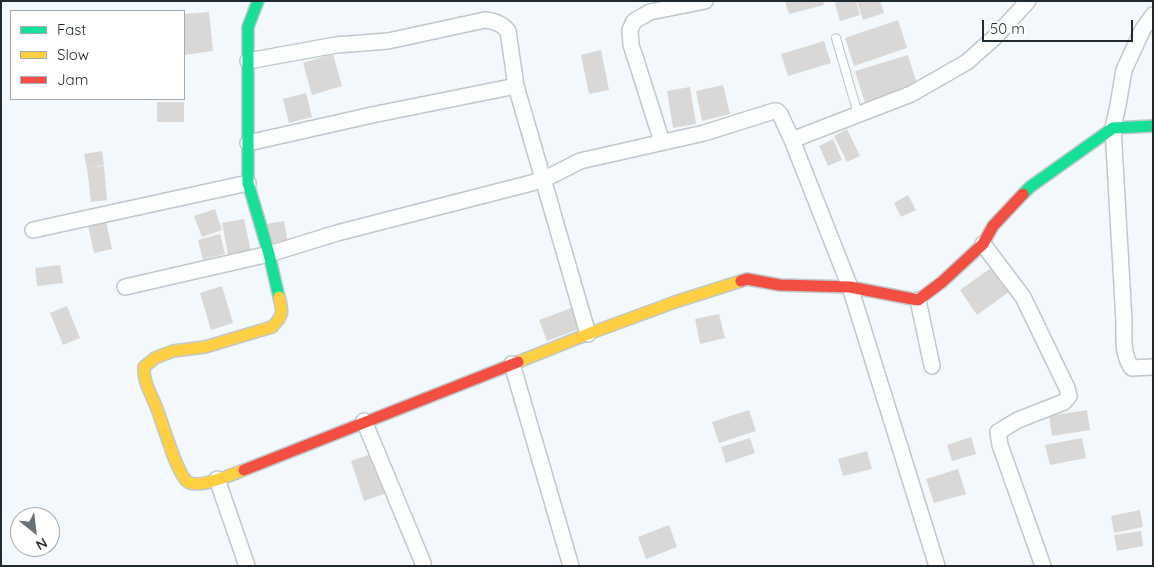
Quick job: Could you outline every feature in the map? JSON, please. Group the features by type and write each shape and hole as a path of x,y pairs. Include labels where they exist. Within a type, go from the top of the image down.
{"street":[{"path":"258,1 248,27 248,183 269,254 283,311 280,319 272,328 205,346 162,354 144,367 148,389 178,466 184,478 188,482 195,483 206,483 229,476 588,334 675,302 747,279 780,285 850,287 918,300 942,282 983,244 993,226 1030,187 1119,128 1153,126"},
{"path":"662,142 636,60 630,30 634,21 650,12 705,1"},
{"path":"792,140 911,94 967,62 996,36 1028,1"},
{"path":"1145,367 1130,367 1125,352 1118,105 1124,70 1143,29 1153,16"},
{"path":"248,60 336,45 388,41 485,20 503,26 508,31 516,86 588,334"},
{"path":"248,143 372,115 516,86"},
{"path":"125,287 269,254 336,233 543,180 580,161 704,133 777,111 792,140 850,287 937,566"},
{"path":"33,230 248,183"},
{"path":"983,244 1024,298 1067,388 1069,396 1064,402 1018,420 998,432 1000,445 1043,566"},
{"path":"918,300 932,366"},
{"path":"512,364 571,566"},
{"path":"364,422 423,563"},
{"path":"217,479 247,566"}],"lane":[{"path":"836,38 858,114"}],"building":[{"path":"785,1 823,1 824,5 789,14"},
{"path":"856,1 860,15 840,21 835,3"},
{"path":"857,1 880,1 884,13 863,20"},
{"path":"209,12 213,51 185,55 185,14"},
{"path":"898,20 907,48 854,66 845,38"},
{"path":"824,41 831,63 788,76 781,54"},
{"path":"601,50 609,90 589,94 581,55"},
{"path":"333,54 342,86 312,95 303,63"},
{"path":"908,55 918,87 865,103 855,71"},
{"path":"723,85 730,114 702,121 696,91"},
{"path":"690,87 696,124 673,128 667,91"},
{"path":"306,93 312,117 289,123 283,99"},
{"path":"157,102 184,102 184,122 157,122"},
{"path":"847,129 860,156 847,162 834,136"},
{"path":"833,139 842,160 828,166 819,146"},
{"path":"102,151 104,165 90,167 104,166 107,200 91,202 84,154"},
{"path":"908,195 916,210 901,217 894,203"},
{"path":"215,209 222,230 202,237 194,216"},
{"path":"244,219 252,256 229,260 222,223"},
{"path":"106,221 112,249 94,253 88,225"},
{"path":"284,221 288,243 270,246 266,224"},
{"path":"220,234 225,254 203,260 198,240"},
{"path":"60,265 63,283 37,286 35,268"},
{"path":"995,265 1013,289 977,315 960,290"},
{"path":"222,286 233,323 211,330 200,293"},
{"path":"67,306 80,338 63,345 50,313"},
{"path":"574,307 582,328 547,341 539,320"},
{"path":"719,314 725,338 700,344 695,319"},
{"path":"749,410 756,431 719,443 712,422"},
{"path":"1087,410 1090,430 1052,436 1049,416"},
{"path":"971,437 976,454 952,461 947,445"},
{"path":"750,438 755,453 726,463 721,447"},
{"path":"1082,438 1086,458 1050,465 1045,445"},
{"path":"867,451 872,469 843,476 838,459"},
{"path":"374,453 387,493 364,501 351,461"},
{"path":"958,469 966,494 934,503 926,479"},
{"path":"1140,510 1143,527 1114,533 1111,516"},
{"path":"669,525 677,547 646,559 638,537"},
{"path":"1141,531 1143,546 1117,551 1114,535"}],"traffic: fast":[{"path":"258,1 248,27 248,183 269,254 279,297"},
{"path":"1023,194 1030,187 1113,128 1153,126"}],"traffic: slow":[{"path":"518,362 675,302 741,281"},
{"path":"244,470 200,484 188,482 183,477 147,385 144,367 155,358 173,351 205,347 272,327 282,313 279,297"}],"traffic: jam":[{"path":"741,281 747,279 780,285 850,287 918,300 942,282 983,244 993,226 1023,194"},
{"path":"244,470 518,362"}]}
